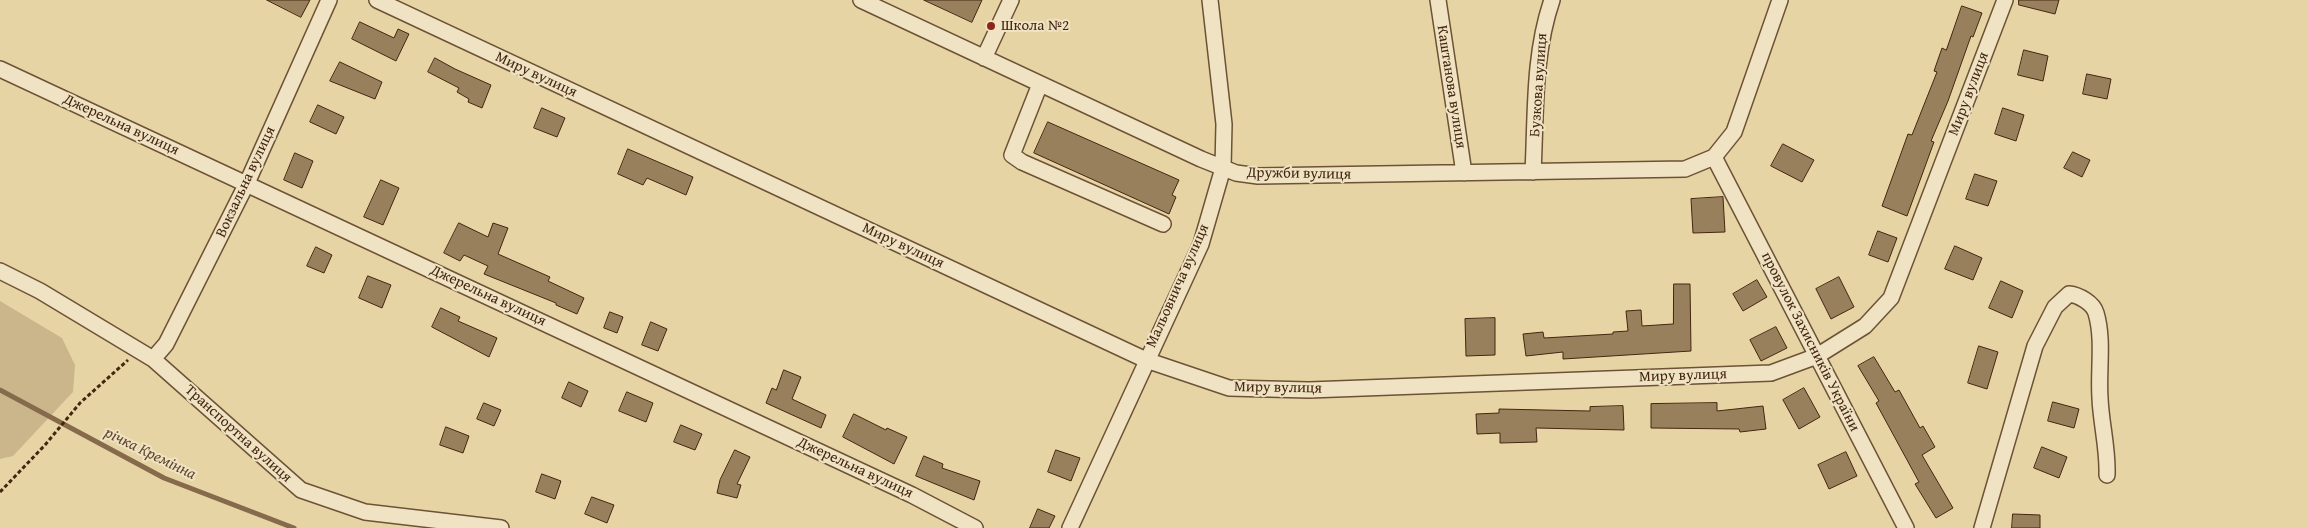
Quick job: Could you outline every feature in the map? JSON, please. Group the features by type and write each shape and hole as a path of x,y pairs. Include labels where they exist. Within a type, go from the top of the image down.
{"street":[{"name":"Вокзальна вулиця","path":"153,359 166,344 247,183 329,0"},
{"name":"Миру вулиця","path":"377,0 1146,360 1229,388 1309,390 1771,373 1817,356 1865,326 1891,298 2005,0"},
{"name":"Дружби вулиця","path":"860,0 1236,173 1258,176 1685,169 1714,157"},
{"path":"984,58 1011,0"},
{"name":"Мальовнича вулиця","path":"1070,528 1201,244 1224,168 1224,124 1210,0"},
{"name":"Каштанова вулиця","path":"1438,0 1464,173"},
{"name":"Бузкова вулиця","path":"1533,172 1538,66 1543,25 1552,0"},
{"path":"1714,157 1734,132 1780,0"},
{"name":"Джерельна вулиця","path":"0,69 912,495 975,528"},
{"path":"1040,84 1012,155 1022,162 1163,224"},
{"name":"провулок Захисників України","path":"1714,157 1906,528"},
{"name":"Транспортна вулиця","path":"0,271 40,291 153,359 301,490 365,512 501,528"},
{"path":"1982,528 2035,346 2055,307 2069,294 2075,294 2096,312 2100,351 2100,402 2108,452 2108,475"}],"path":[{"path":"0,492 80,403 133,356 153,359"}],"shaded area":[{"path":"0,301 62,338 75,365 73,392 13,456 0,459"}],"building":[{"path":"267,0 310,0 301,17"},
{"path":"924,0 982,0 972,22"},
{"path":"2019,0 2059,0 2055,14 2019,5"},
{"path":"1962,6 1982,13 1973,37 1971,36 1948,101 1931,141 1934,142 1907,216 1882,206 1908,134 1912,135 1937,72 1934,71 1942,48 1946,50"},
{"path":"360,22 394,38 398,29 409,34 396,61 352,39"},
{"path":"2024,50 2048,56 2043,81 2018,75"},
{"path":"435,58 491,85 482,108 468,102 469,99 457,92 459,88 428,72"},
{"path":"340,62 382,82 375,99 330,81"},
{"path":"2087,74 2111,79 2107,99 2083,94"},
{"path":"318,105 344,117 336,134 310,122"},
{"path":"542,108 565,118 557,137 534,128"},
{"path":"2003,108 2024,115 2016,141 1995,134"},
{"path":"1048,122 1179,180 1172,195 1176,197 1169,214 1034,153"},
{"path":"1783,144 1814,160 1802,182 1771,166"},
{"path":"628,149 693,177 686,195 647,178 643,185 618,174"},
{"path":"2073,152 2090,160 2082,177 2064,168"},
{"path":"295,153 313,161 302,188 284,180"},
{"path":"1975,174 1997,181 1988,206 1966,199"},
{"path":"381,180 399,188 383,225 364,217"},
{"path":"1723,197 1725,232 1693,233 1691,199"},
{"path":"459,223 488,237 493,223 508,228 498,254 550,277 548,281 584,298 577,314 556,305 556,303 484,274 488,266 464,255 460,261 444,253"},
{"path":"1878,231 1897,238 1888,262 1869,255"},
{"path":"1955,246 1982,258 1973,280 1945,269"},
{"path":"316,247 332,255 324,273 307,266"},
{"path":"368,276 391,285 382,308 359,298"},
{"path":"1839,277 1854,307 1831,319 1816,289"},
{"path":"1757,280 1767,297 1743,311 1733,294"},
{"path":"2001,281 2023,291 2012,318 1989,308"},
{"path":"1674,284 1690,284 1691,351 1563,359 1563,352 1526,356 1523,334 1543,332 1544,338 1613,334 1613,332 1628,331 1626,311 1641,310 1642,326 1673,324"},
{"path":"441,308 460,317 458,321 497,338 489,357 432,327"},
{"path":"610,312 623,317 617,333 604,328"},
{"path":"1495,318 1495,355 1466,356 1465,319"},
{"path":"651,322 667,329 658,351 642,345"},
{"path":"1776,327 1787,348 1761,361 1750,340"},
{"path":"1979,346 1998,352 1987,389 1968,383"},
{"path":"1874,357 1895,392 1899,390 1920,428 1923,426 1935,447 1922,455 1953,508 1936,518 1915,484 1919,482 1876,403 1879,401 1858,366"},
{"path":"784,370 801,377 792,399 826,415 821,428 766,403 772,388 776,390"},
{"path":"569,382 588,391 581,407 562,398"},
{"path":"1804,388 1820,417 1799,429 1783,400"},
{"path":"627,392 653,403 646,422 619,411"},
{"path":"2053,402 2079,409 2074,428 2048,421"},
{"path":"484,403 501,410 494,426 477,419"},
{"path":"1717,403 1717,411 1763,406 1766,429 1740,432 1739,429 1651,428 1651,404"},
{"path":"1623,406 1624,430 1536,428 1537,442 1500,443 1500,433 1477,434 1476,414 1499,413 1499,409 1590,411 1590,407"},
{"path":"854,414 886,430 887,428 907,437 894,464 843,437"},
{"path":"681,425 702,434 695,450 674,442"},
{"path":"446,427 469,436 463,453 440,445"},
{"path":"2042,447 2067,457 2059,478 2034,468"},
{"path":"735,450 750,457 737,484 741,485 737,498 717,493 720,480"},
{"path":"1056,450 1080,458 1071,481 1048,472"},
{"path":"1846,452 1857,476 1829,489 1818,465"},
{"path":"924,456 943,464 942,468 980,481 974,500 916,476"},
{"path":"542,474 561,481 555,499 536,492"},
{"path":"592,497 614,505 607,523 585,514"},
{"path":"1038,509 1055,516 1049,528 1030,528"},
{"path":"2013,514 2040,515 2040,528 2012,528"}],"waterway":[{"name":"річка Кремінна","path":"0,390 164,478 294,528"}],"place":[{"name":"Школа №2","path":"991,26"}]}
